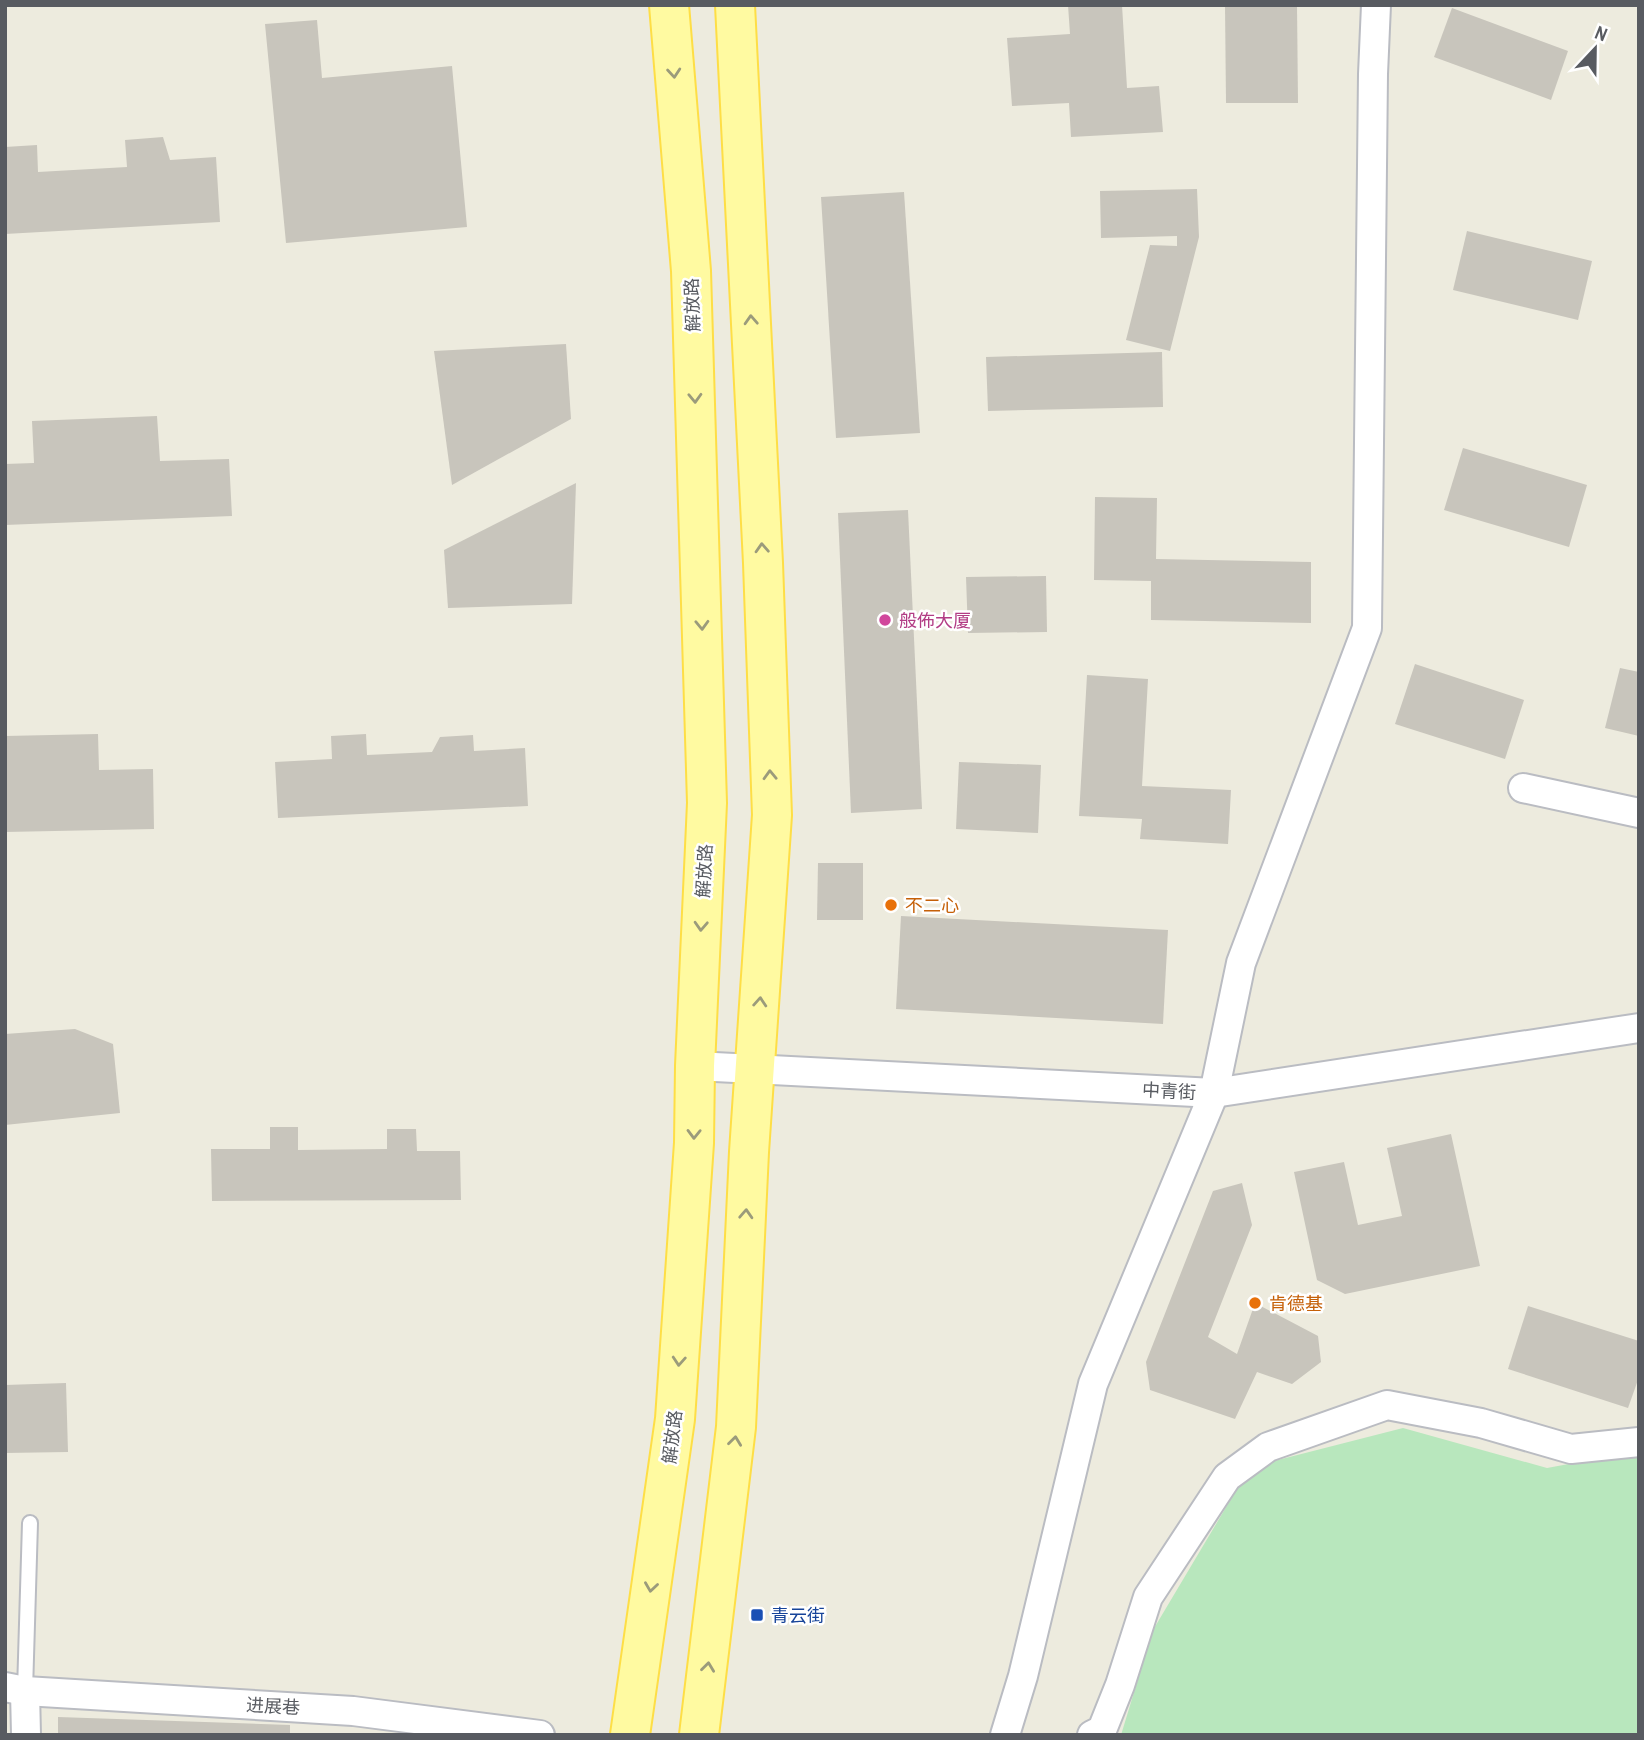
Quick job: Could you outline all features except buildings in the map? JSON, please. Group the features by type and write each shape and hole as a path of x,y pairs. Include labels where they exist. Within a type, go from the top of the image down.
{"main road":[{"name":"解放路","path":"630,1735 675,1419 694,1143 707,803 691,271 668,5"},
{"path":"699,1735 736,1427 772,815 763,563 735,5"}],"street":[{"path":"1005,1735 1023,1676 1093,1384 1214,1093 1241,964 1367,628 1376,5"},
{"path":"1523,788 1639,813"},
{"name":"中青街","path":"695,1066 1214,1093 1639,1028"},
{"path":"1092,1735 1102,1730 1120,1685 1148,1597 1227,1477 1268,1447 1387,1405 1481,1423 1571,1449 1639,1442"},
{"path":"15,1689 26,1735"},
{"name":"进展巷","path":"15,1689 353,1711 540,1735"}],"lane":[{"path":"15,1689 30,1522"}],"green space":[{"path":"1403,1428 1547,1468 1639,1451 1639,1735 1121,1735 1153,1630 1250,1467"}],"place":[{"name":"般佈大厦","path":"885,620"},
{"name":"不二心","path":"891,905"},
{"name":"肯德基","path":"1255,1303"},
{"name":"青云街","path":"757,1615"}]}
